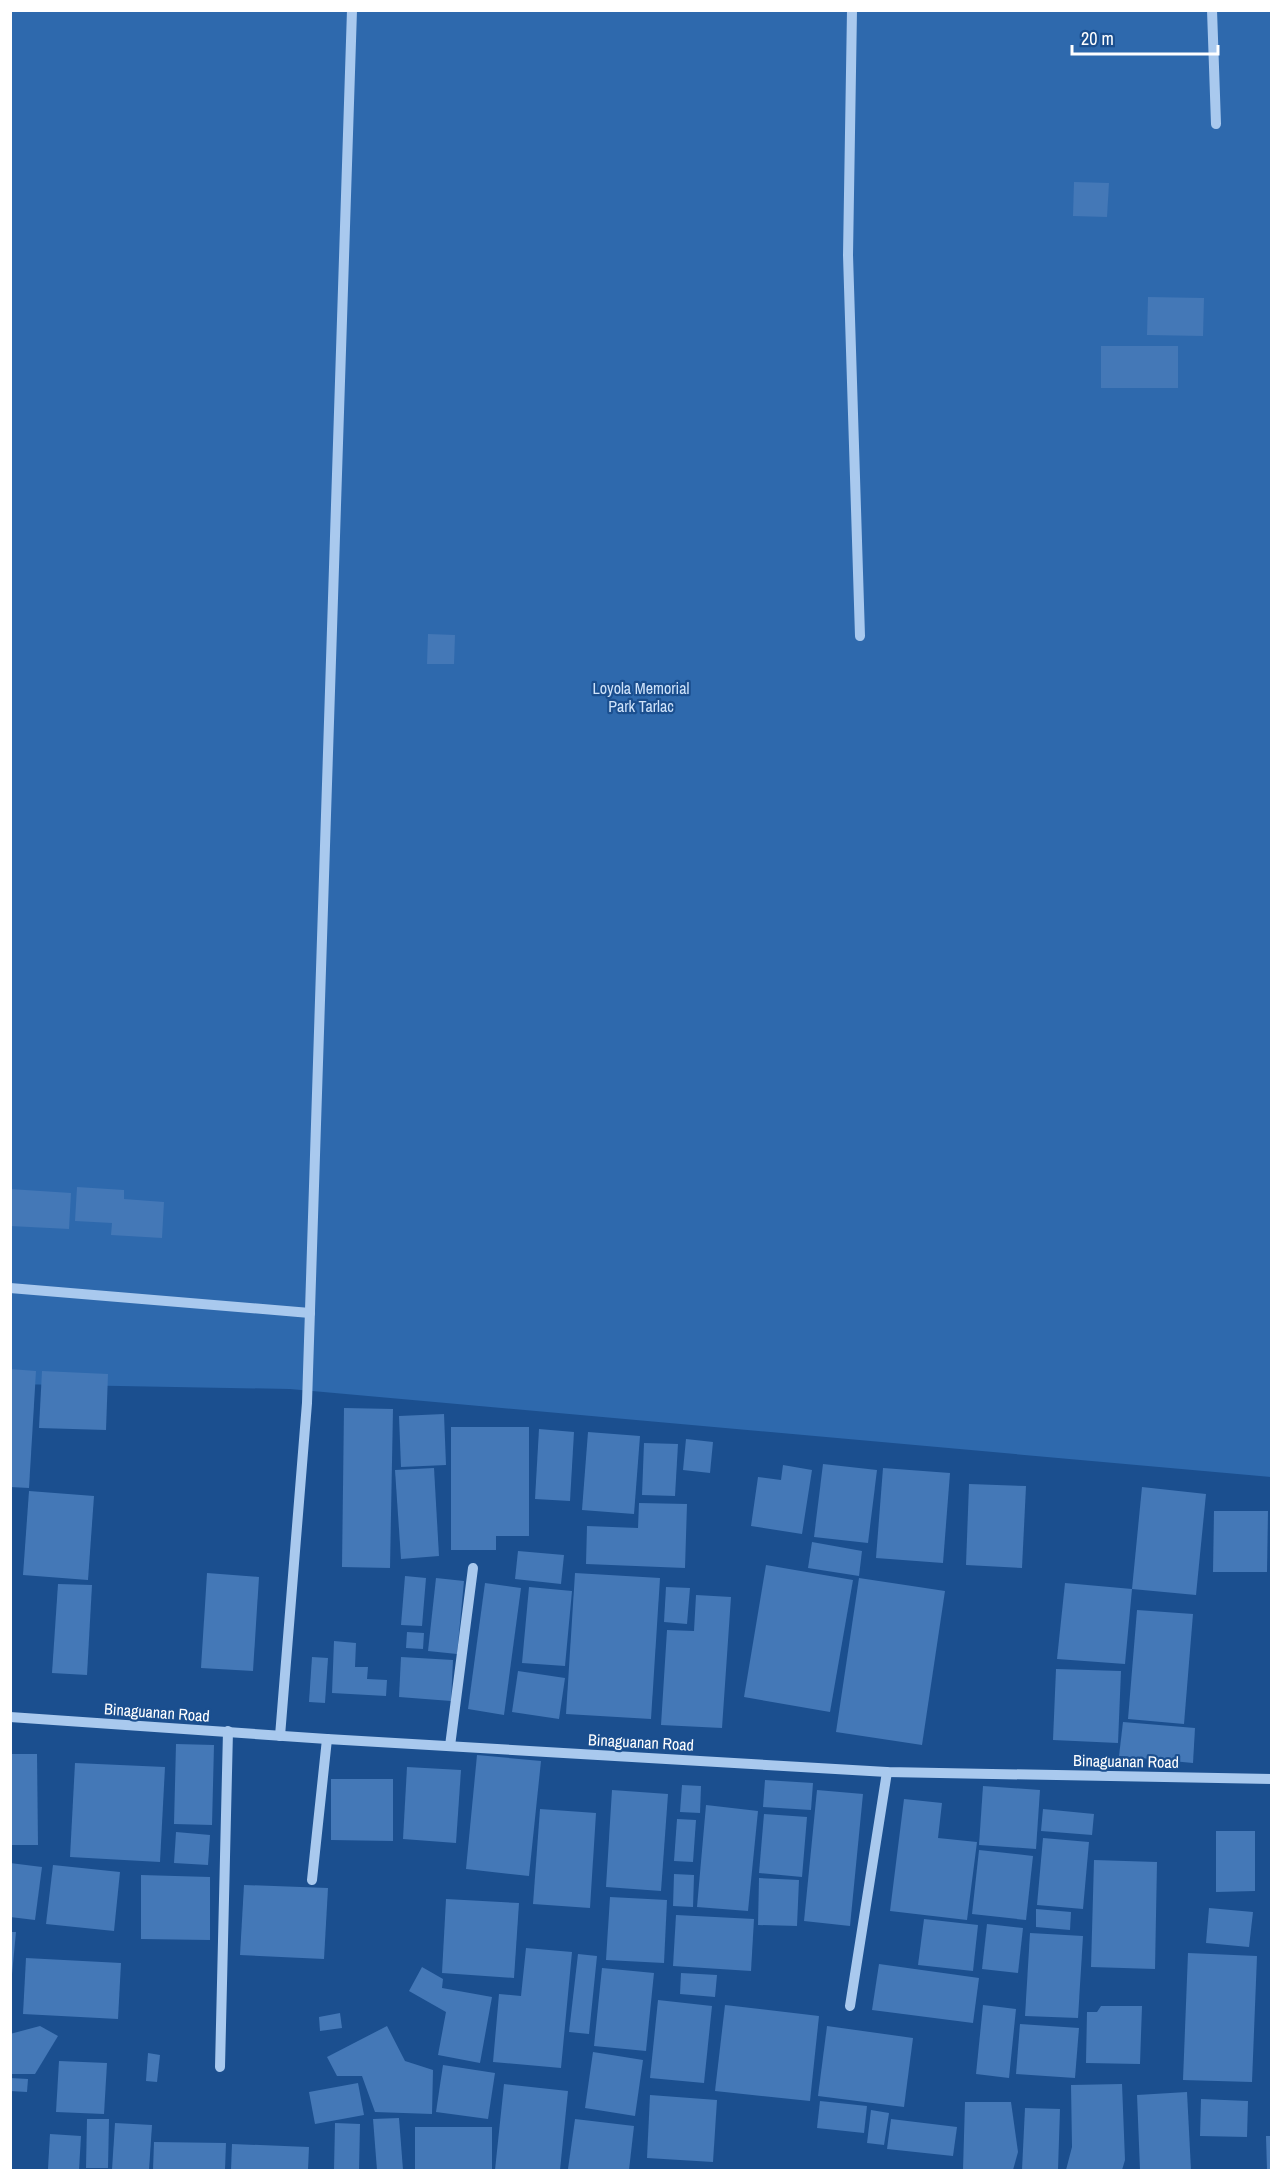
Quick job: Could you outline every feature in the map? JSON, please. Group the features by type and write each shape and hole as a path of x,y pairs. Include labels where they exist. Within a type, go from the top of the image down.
{"street":[{"path":"280,1736 307,1403 352,10"},
{"path":"852,10 848,255 860,636"},
{"path":"1212,10 1216,124"},
{"path":"10,1288 310,1313"},
{"path":"450,1746 473,1568"},
{"name":"Binaguanan Road","path":"10,1717 327,1739 887,1772 1272,1779"},
{"path":"220,2067 228,1731"},
{"path":"312,1880 327,1739"},
{"path":"850,2006 887,1772"}],"green space":[{"name":"Loyola Memorial Park Tarlac","path":"11,11 1271,11 1271,1477 290,1389 11,1384"}],"building":[{"path":"1074,182 1109,183 1107,217 1073,216"},
{"path":"1148,297 1204,298 1203,336 1147,335"},
{"path":"1101,346 1178,346 1178,388 1101,388"},
{"path":"428,634 455,635 454,664 427,664"},
{"path":"77,1187 124,1190 124,1199 164,1202 162,1238 111,1235 112,1223 75,1221"},
{"path":"10,1189 71,1193 69,1229 10,1226"},
{"path":"10,1369 36,1371 29,1488 10,1487"},
{"path":"42,1371 108,1374 106,1430 39,1428"},
{"path":"344,1408 393,1409 390,1568 342,1567"},
{"path":"444,1414 446,1465 401,1467 399,1416"},
{"path":"451,1427 529,1427 529,1536 496,1536 496,1550 451,1550"},
{"path":"539,1429 574,1432 570,1501 535,1499"},
{"path":"588,1432 640,1436 634,1514 582,1510"},
{"path":"686,1439 713,1442 710,1473 683,1470"},
{"path":"644,1443 678,1444 675,1496 642,1495"},
{"path":"823,1464 877,1470 868,1543 814,1537"},
{"path":"783,1465 812,1470 802,1534 751,1526 758,1477 781,1480"},
{"path":"434,1468 439,1556 401,1559 395,1470"},
{"path":"883,1468 950,1473 943,1563 876,1558"},
{"path":"969,1484 1026,1486 1022,1568 966,1565"},
{"path":"1142,1487 1206,1494 1196,1595 1132,1589"},
{"path":"29,1491 94,1496 88,1580 23,1575"},
{"path":"639,1503 687,1504 685,1568 586,1564 587,1526 638,1528"},
{"path":"1214,1511 1268,1511 1267,1572 1213,1572"},
{"path":"812,1542 862,1551 859,1576 808,1568"},
{"path":"518,1551 564,1555 561,1584 515,1579"},
{"path":"766,1565 853,1580 830,1712 744,1697"},
{"path":"207,1573 259,1577 253,1671 201,1668"},
{"path":"575,1573 660,1578 651,1719 566,1714"},
{"path":"405,1576 426,1578 422,1626 401,1625"},
{"path":"436,1578 464,1581 457,1654 428,1651"},
{"path":"859,1578 945,1591 922,1745 836,1732"},
{"path":"485,1583 521,1588 504,1715 468,1709"},
{"path":"1065,1583 1132,1589 1125,1664 1057,1659"},
{"path":"58,1584 92,1585 87,1675 52,1673"},
{"path":"529,1587 572,1591 565,1666 522,1663"},
{"path":"666,1587 690,1588 687,1624 664,1622"},
{"path":"696,1595 731,1597 722,1728 661,1725 667,1630 694,1631"},
{"path":"1137,1610 1193,1614 1184,1724 1128,1719"},
{"path":"407,1632 424,1633 423,1649 406,1648"},
{"path":"334,1641 356,1643 355,1667 368,1667 367,1679 387,1680 386,1696 332,1693"},
{"path":"312,1657 328,1658 325,1703 309,1702"},
{"path":"401,1657 453,1660 451,1701 399,1697"},
{"path":"1056,1669 1121,1671 1118,1743 1053,1740"},
{"path":"518,1671 565,1678 559,1719 512,1712"},
{"path":"1123,1722 1195,1728 1193,1763 1119,1756"},
{"path":"176,1744 214,1745 212,1825 174,1824"},
{"path":"10,1754 37,1754 38,1845 10,1845"},
{"path":"477,1755 541,1761 529,1876 466,1869"},
{"path":"75,1763 165,1767 160,1862 70,1857"},
{"path":"407,1767 461,1770 456,1843 403,1839"},
{"path":"331,1779 393,1779 393,1841 331,1840"},
{"path":"765,1780 813,1783 811,1810 763,1807"},
{"path":"682,1785 701,1786 700,1813 680,1812"},
{"path":"983,1786 1040,1790 1036,1849 979,1845"},
{"path":"612,1790 668,1794 661,1891 606,1887"},
{"path":"817,1790 863,1794 850,1926 804,1921"},
{"path":"904,1799 942,1803 938,1838 977,1842 967,1920 890,1911"},
{"path":"706,1805 758,1811 748,1911 697,1907"},
{"path":"540,1809 596,1813 590,1908 533,1904"},
{"path":"1043,1809 1094,1814 1092,1835 1041,1831"},
{"path":"764,1814 807,1817 802,1877 759,1873"},
{"path":"677,1819 696,1820 693,1862 674,1861"},
{"path":"1216,1831 1255,1831 1255,1891 1216,1892"},
{"path":"176,1832 210,1835 208,1865 174,1863"},
{"path":"1043,1838 1089,1842 1083,1909 1037,1905"},
{"path":"979,1850 1033,1856 1026,1920 972,1914"},
{"path":"1094,1860 1157,1862 1155,1969 1091,1967"},
{"path":"10,1863 42,1867 35,1920 10,1917"},
{"path":"53,1865 120,1872 114,1931 46,1924"},
{"path":"674,1874 694,1875 693,1907 673,1906"},
{"path":"141,1875 210,1877 210,1940 141,1939"},
{"path":"759,1878 799,1880 797,1926 758,1925"},
{"path":"244,1885 328,1888 324,1959 240,1955"},
{"path":"610,1897 667,1900 664,1963 606,1960"},
{"path":"446,1899 519,1903 514,1978 442,1973"},
{"path":"1209,1908 1253,1912 1249,1947 1206,1943"},
{"path":"1036,1909 1071,1912 1070,1930 1036,1927"},
{"path":"676,1915 754,1919 751,1971 673,1966"},
{"path":"924,1919 978,1925 973,1971 918,1965"},
{"path":"987,1924 1023,1928 1018,1973 982,1969"},
{"path":"10,1932 16,1932 12,1974 10,1974"},
{"path":"1030,1933 1083,1936 1078,2018 1025,2016"},
{"path":"526,1948 572,1952 561,2068 493,2062 499,1994 521,1996"},
{"path":"1188,1953 1257,1956 1252,2082 1183,2080"},
{"path":"578,1954 597,1956 589,2034 569,2032"},
{"path":"26,1958 121,1963 118,2019 23,2014"},
{"path":"879,1964 979,1978 973,2023 872,2010"},
{"path":"422,1967 443,1979 442,1988 492,1997 480,2063 438,2055 446,2012 409,1991"},
{"path":"602,1968 654,1973 646,2051 594,2046"},
{"path":"681,1973 717,1975 715,1997 680,1994"},
{"path":"658,2000 712,2006 704,2083 650,2078"},
{"path":"725,2005 819,2016 810,2101 715,2091"},
{"path":"983,2005 1016,2009 1009,2078 976,2074"},
{"path":"1101,2006 1142,2006 1140,2064 1086,2063 1087,2012 1097,2012"},
{"path":"340,2013 342,2028 320,2031 319,2017"},
{"path":"1020,2024 1079,2028 1075,2078 1016,2074"},
{"path":"40,2026 58,2036 35,2074 10,2074 10,2034"},
{"path":"387,2026 405,2061 433,2070 432,2114 375,2112 362,2076 337,2076 327,2057"},
{"path":"827,2026 913,2038 904,2107 818,2096"},
{"path":"593,2052 643,2060 635,2116 585,2108"},
{"path":"148,2053 160,2055 157,2082 146,2081"},
{"path":"59,2061 107,2063 104,2114 56,2112"},
{"path":"443,2065 495,2073 488,2119 436,2112"},
{"path":"10,2078 28,2079 27,2092 10,2091"},
{"path":"358,2083 364,2115 315,2124 309,2092"},
{"path":"504,2084 568,2091 560,2170 495,2170"},
{"path":"1122,2084 1125,2160 1122,2170 1066,2170 1072,2147 1071,2085"},
{"path":"1187,2092 1191,2170 1140,2170 1137,2095"},
{"path":"650,2095 717,2100 713,2162 647,2158"},
{"path":"1201,2099 1248,2101 1247,2137 1200,2136"},
{"path":"820,2101 867,2106 864,2133 817,2128"},
{"path":"965,2102 1011,2102 1018,2152 1013,2170 963,2170"},
{"path":"1025,2108 1060,2109 1058,2170 1022,2170"},
{"path":"871,2110 889,2113 884,2145 867,2143"},
{"path":"399,2118 403,2170 377,2170 373,2119"},
{"path":"87,2119 109,2119 108,2168 86,2168"},
{"path":"575,2119 634,2126 629,2170 568,2169"},
{"path":"891,2119 957,2127 953,2156 887,2149"},
{"path":"115,2123 152,2125 149,2170 112,2170"},
{"path":"335,2123 360,2124 359,2170 334,2170"},
{"path":"415,2127 492,2127 492,2170 415,2170"},
{"path":"50,2134 81,2136 79,2170 48,2169"},
{"path":"1266,2136 1272,2136 1272,2170 1267,2170"},
{"path":"154,2142 226,2143 225,2170 153,2170"},
{"path":"232,2144 309,2147 308,2170 231,2170"}]}
